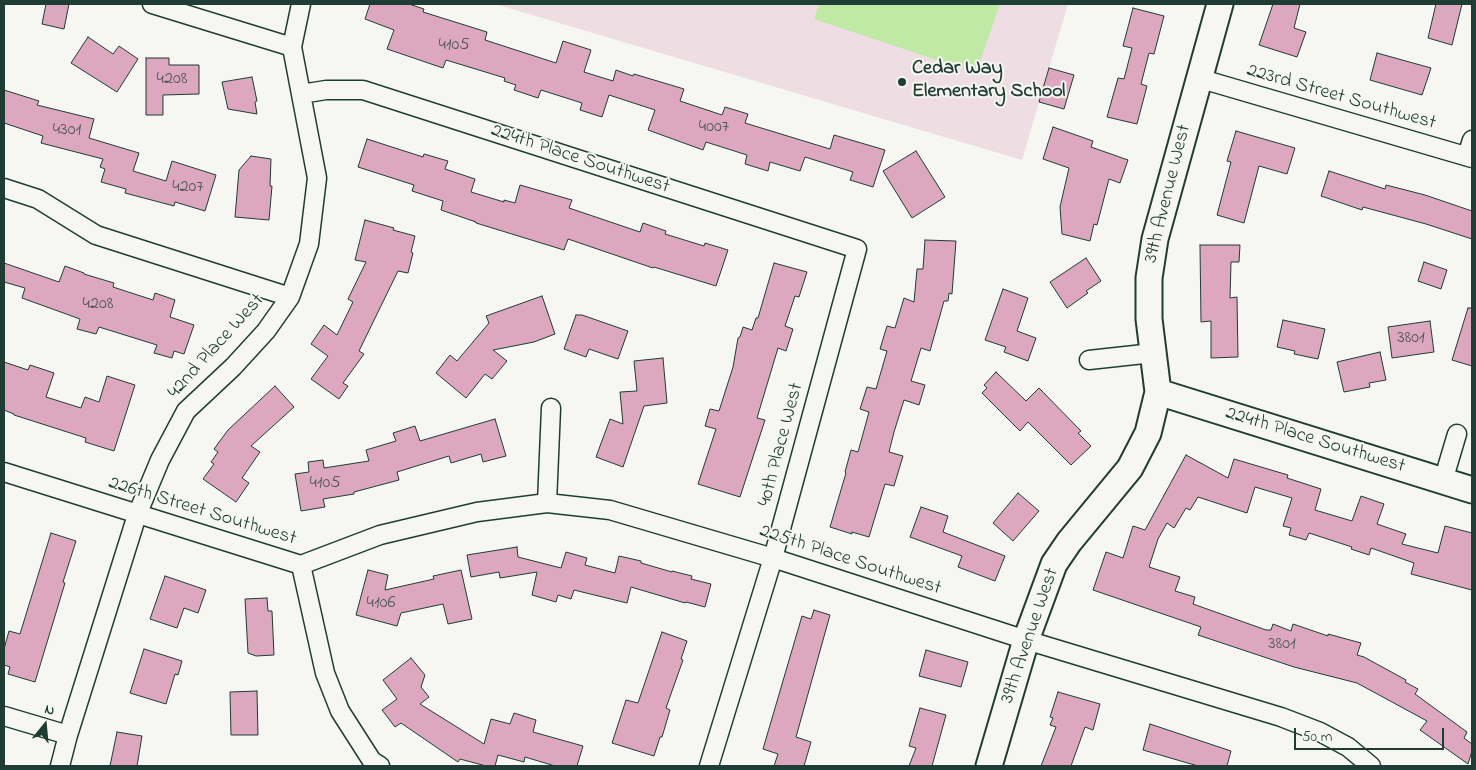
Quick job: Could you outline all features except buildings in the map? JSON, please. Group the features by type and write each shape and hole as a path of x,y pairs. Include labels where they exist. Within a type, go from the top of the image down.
{"street":[{"path":"152,4 292,47"},
{"name":"42nd Place West","path":"60,766 137,515 160,460 186,411 233,367 266,331 290,297 309,244 317,178 292,47 301,4"},
{"name":"39th Avenue West","path":"989,766 1026,640 1054,564 1130,468 1148,433 1158,392 1148,319 1150,278 1155,239 1220,4"},
{"name":"223rd Street Southwest","path":"1198,78 1471,151"},
{"name":"224th Place Southwest","path":"301,94 326,90 363,90 857,249"},
{"path":"4,188 38,199 96,236 290,297"},
{"name":"40th Place West","path":"709,766 773,558 857,249"},
{"path":"1089,360 1153,353"},
{"name":"224th Place Southwest","path":"1158,392 1472,490"},
{"path":"547,503 551,408"},
{"path":"1443,481 1456,434"},
{"name":"226th Street Southwest","path":"4,472 301,565 325,673 340,711 372,764"},
{"name":"225th Place Southwest","path":"301,565 380,535 477,512 547,503 610,510 773,558 1026,640 1282,717 1320,732 1341,743 1371,766"},
{"path":"4,716 68,735"}],"shaded area":[{"name":"Cedar Way Elementary School","path":"495,4 1068,4 1022,160"}],"green space":[{"path":"819,4 1000,4 976,73 814,19"}],"place":[{"name":"Cedar Way Elementary School","path":"902,82"}]}
